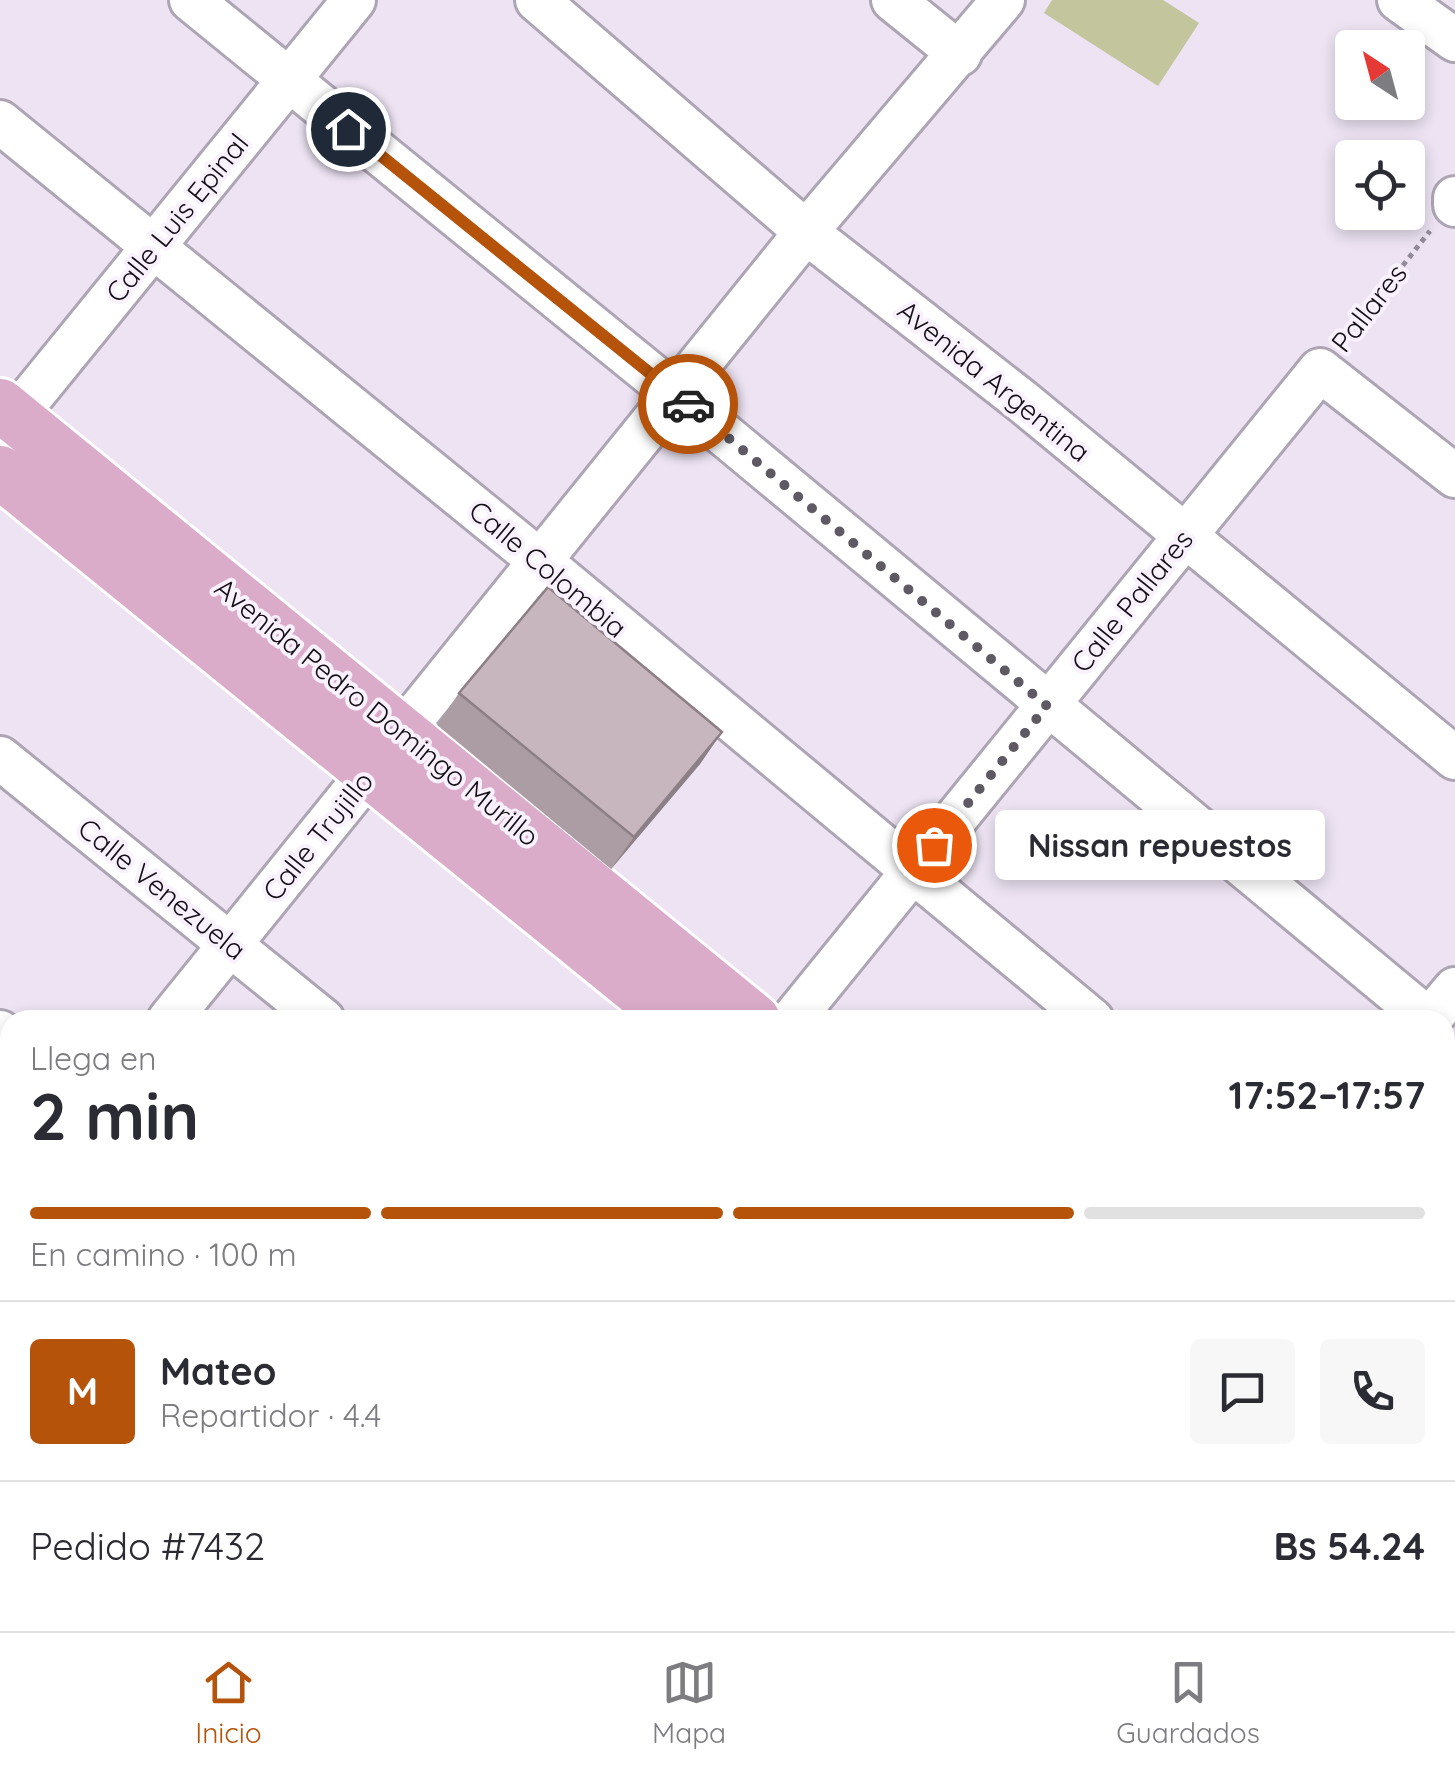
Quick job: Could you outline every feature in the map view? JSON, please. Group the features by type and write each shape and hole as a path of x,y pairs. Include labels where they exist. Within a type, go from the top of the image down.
{"main road":[{"name":"Avenida Pedro Domingo Murillo","path":"5,419 402,732 742,1010"},
{"name":"Avenida Pedro Domingo Murillo","path":"0,472 663,1010"}],"street":[{"path":"190,0 675,394 1417,1010"},
{"name":"Calle Luis Epinal","path":"5,419 153,247 354,0"},
{"name":"Avenida Argentina","path":"537,0 806,232 1022,401 1455,758"},
{"path":"893,0 960,54"},
{"name":"Calle Trujillo","path":"178,1010 806,232 1002,0"},
{"path":"1399,0 1455,40"},
{"name":"Calle Colombia","path":"0,122 540,561 1080,1010"},
{"path":"1320,370 1455,476"},
{"name":"Calle Pallares","path":"800,1010 1320,370"},
{"name":"Calle Venezuela","path":"0,758 311,1010"},
{"path":"1437,1010 1455,988"}],"path":[{"name":"Pallares","path":"1320,370 1454,202"}],"green space":[{"path":"1052,0 1163,0 1199,23 1158,86 1044,13"}],"building":[{"path":"548,587 722,732 634,837 459,693"}],"way so far":[{"path":"688,404 1047,706 934,845"}],"place":[{"name":"Nissan repuestos","path":"934,845"}],"route":[{"path":"348,129 688,404"}]}
